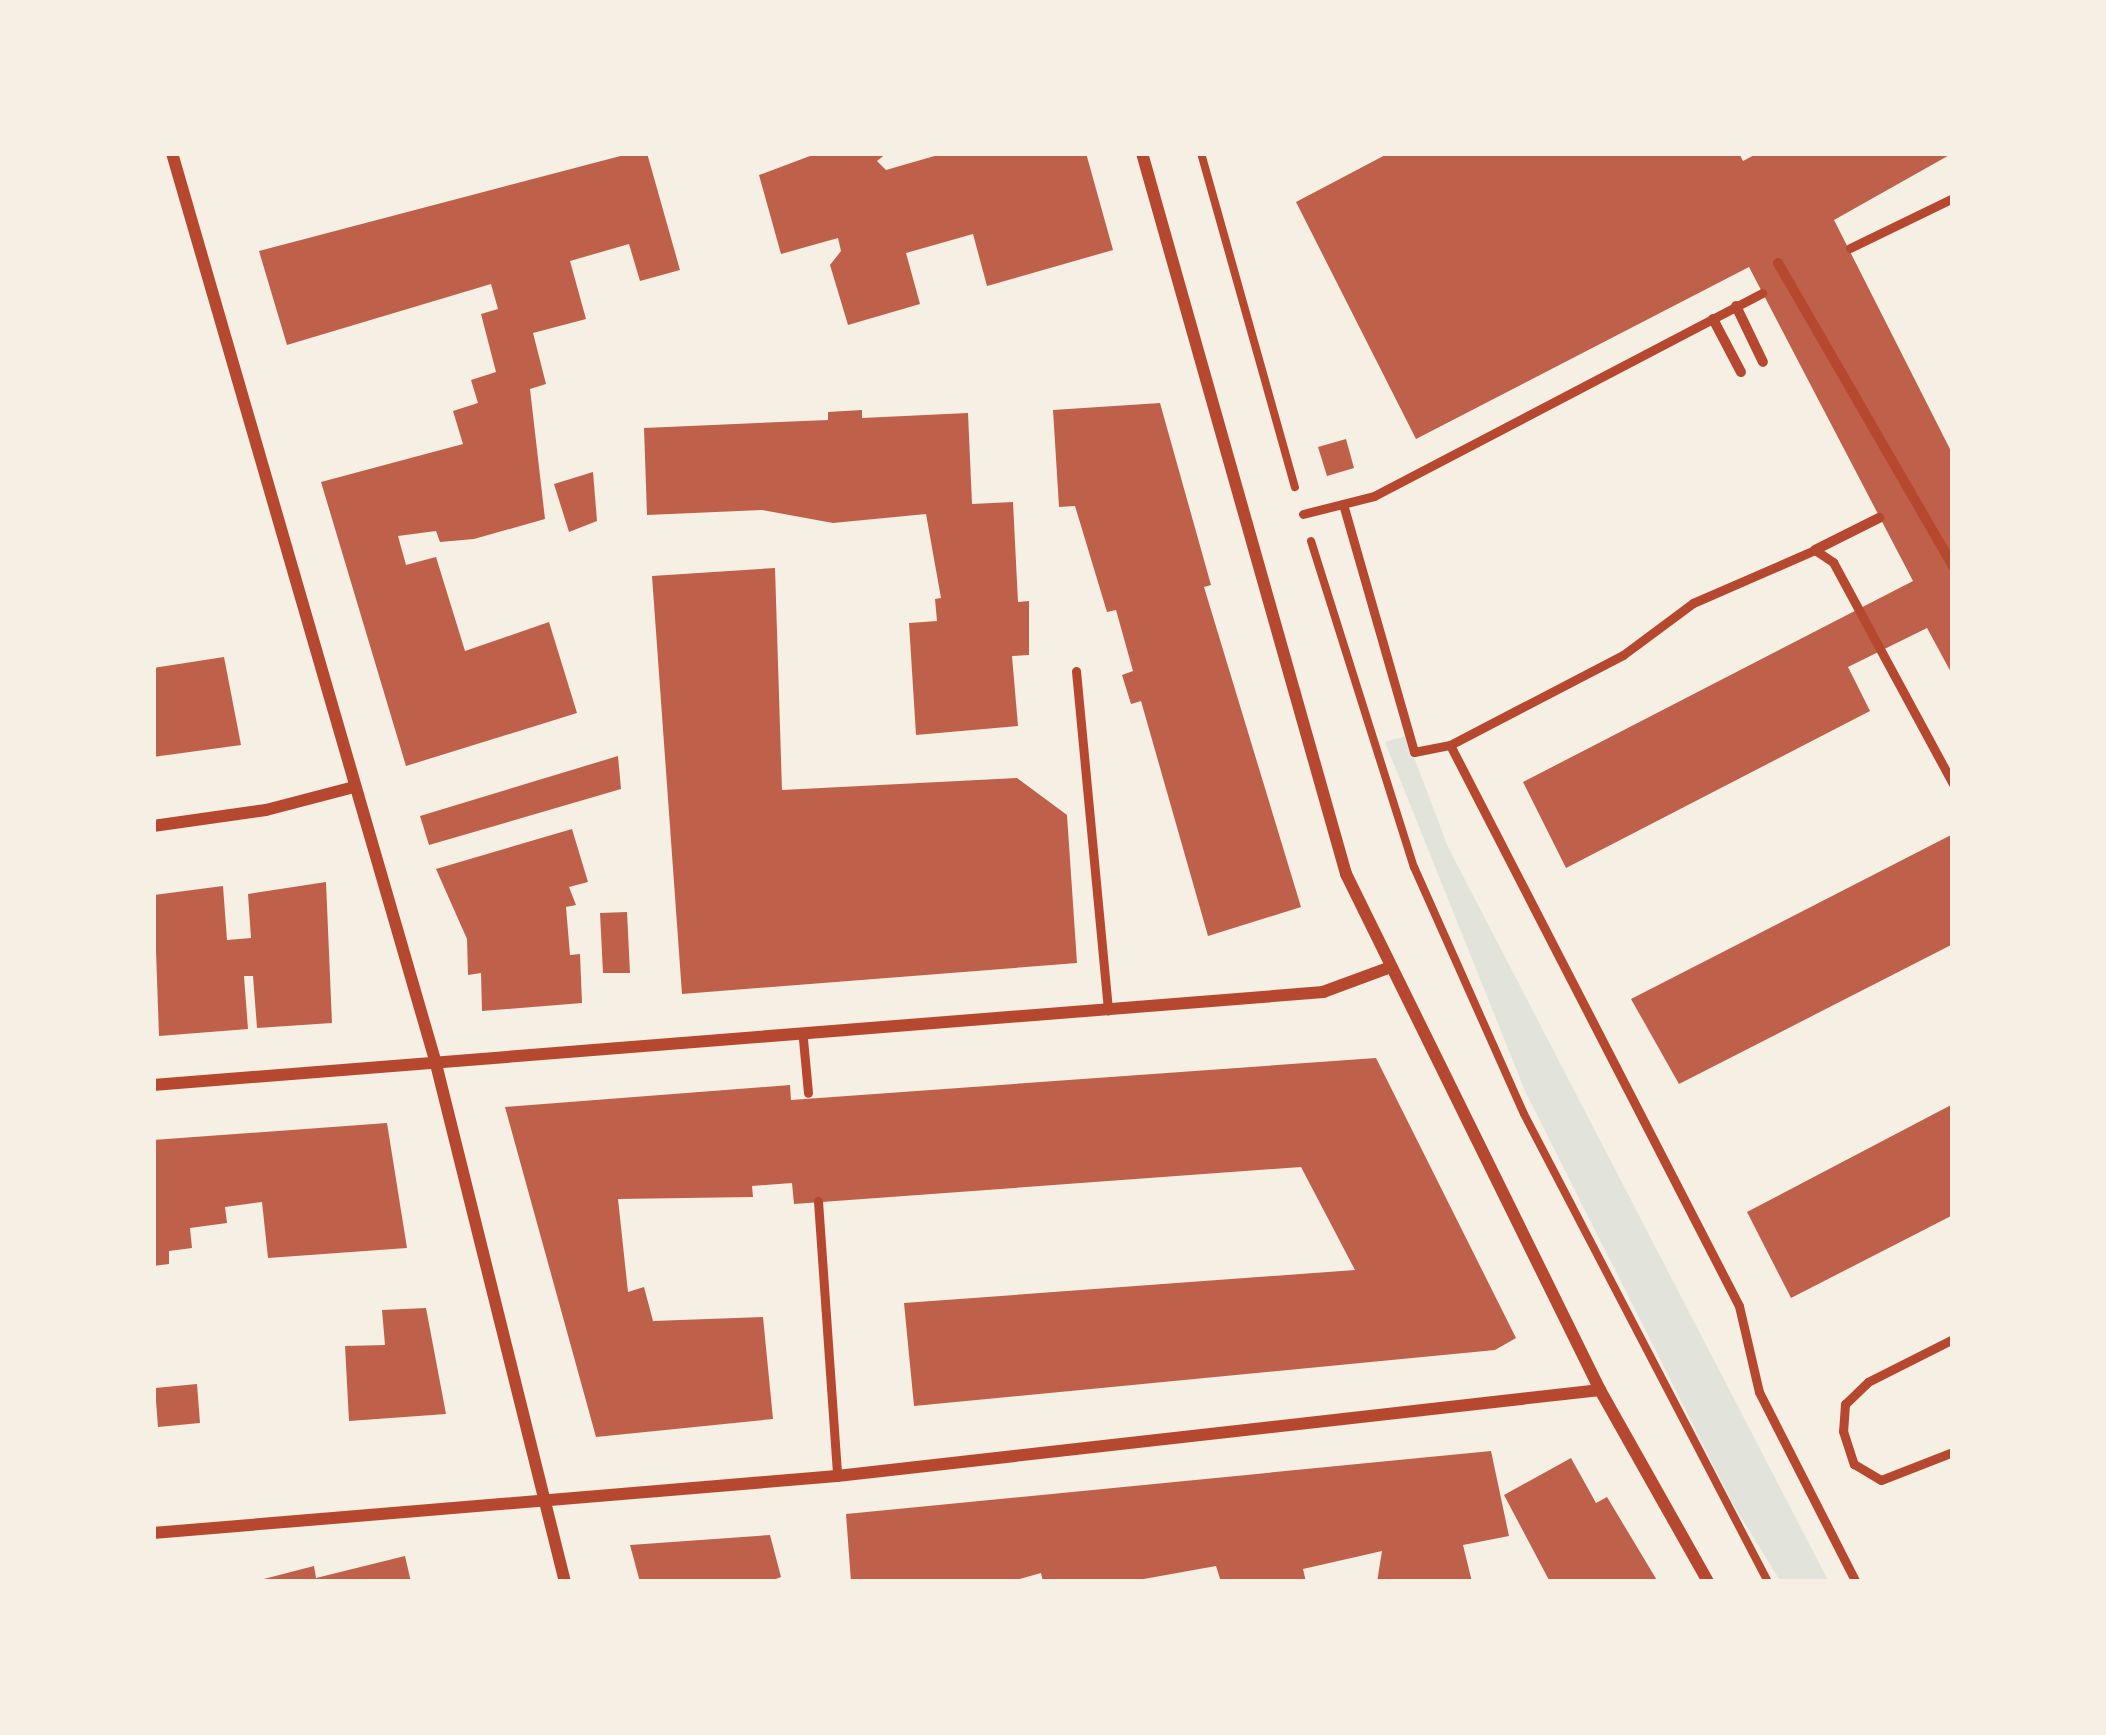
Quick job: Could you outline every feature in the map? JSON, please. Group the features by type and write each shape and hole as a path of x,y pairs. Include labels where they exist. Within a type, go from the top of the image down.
{"street":[{"path":"172,153 435,1060 565,1582"},
{"path":"1142,153 1346,874 1388,968 1600,1390 1708,1582"},
{"path":"1778,263 1953,566"},
{"path":"1736,306 1763,362"},
{"path":"1713,319 1741,372"},
{"path":"1815,550 1879,518"},
{"path":"153,826 266,810 354,787"},
{"path":"153,1085 435,1060 803,1039 1323,992 1388,968"},
{"path":"153,1533 836,1476 1600,1390"}],"lane":[{"path":"1850,248 1953,198"},
{"path":"1303,514 1373,496 1762,293"},
{"path":"1342,504 1414,752 1450,745 1623,655 1693,603 1815,550 1833,562 1953,784"},
{"path":"1076,671 1108,1010"},
{"path":"1450,745 1739,1306 1759,1392 1856,1582"},
{"path":"803,1039 808,1093"},
{"path":"818,1201 836,1476"},
{"path":"1953,1339 1868,1382 1845,1404 1843,1431 1854,1464 1881,1480 1953,1452"}],"path":[{"path":"1202,153 1303,514 1414,867 1524,1114 1768,1582"}],"shaded area":[{"path":"1406,736 1448,847 1829,1582 1781,1582 1734,1506 1525,1091 1385,742"}],"building":[{"path":"632,153 647,153 680,270 640,281 629,244 570,261 586,319 533,333 546,384 530,389 545,519 474,539 440,542 436,531 398,536 406,565 436,557 465,651 549,622 577,713 406,766 321,482 463,444 453,411 478,403 471,380 496,372 481,314 498,309 491,284 287,345 259,251"},
{"path":"818,153 887,153 877,161 886,170 945,153 1086,153 1113,250 987,286 973,234 906,253 920,304 848,325 830,265 841,251 838,238 781,254 759,175"},
{"path":"1389,153 1739,153 1743,161 1758,153 1953,153 1834,220 1953,455 1953,676 1927,628 1848,667 1870,711 1566,868 1523,782 1913,581 1749,267 1416,439 1296,202"},
{"path":"1160,403 1211,585 1204,587 1301,907 1208,936 1141,701 1131,704 1122,675 1133,671 1116,610 1107,612 1075,506 1059,507 1053,410"},
{"path":"862,410 862,418 968,413 972,504 1013,502 1018,602 1029,601 1029,655 1012,656 1018,726 916,735 909,623 937,621 935,599 941,598 926,514 833,523 762,510 647,515 644,428 828,420 828,412"},
{"path":"1346,439 1354,468 1327,476 1318,447"},
{"path":"593,472 597,521 569,532 554,484"},
{"path":"775,568 782,790 1017,778 1067,815 1077,963 682,994 652,576"},
{"path":"224,657 241,745 153,757 153,668"},
{"path":"618,756 621,789 429,845 420,816"},
{"path":"572,829 588,882 569,887 576,905 566,907 570,955 580,954 582,1003 482,1011 481,973 468,975 467,939 436,869"},
{"path":"1953,834 1953,944 1679,1084 1631,999"},
{"path":"326,882 332,1023 257,1028 253,976 244,976 248,1029 159,1036 154,895 223,886 227,940 251,938 248,894"},
{"path":"627,912 630,973 603,973 600,913"},
{"path":"1376,1058 1516,1338 1495,1350 914,1406 904,1303 1355,1270 1301,1167 794,1204 792,1183 752,1186 753,1197 618,1199 628,1292 644,1287 653,1321 763,1317 773,1419 596,1437 505,1107 790,1085 791,1100"},
{"path":"1953,1104 1953,1215 1791,1298 1747,1212"},
{"path":"387,1123 407,1248 268,1258 262,1202 225,1207 227,1223 190,1228 192,1248 169,1251 169,1264 153,1266 153,1140"},
{"path":"426,1308 446,1414 349,1421 345,1346 385,1345 382,1310"},
{"path":"197,1384 200,1423 158,1427 155,1388"},
{"path":"1491,1451 1509,1536 1463,1545 1472,1582 1377,1582 1382,1551 1303,1569 1306,1582 1221,1582 1216,1566 1127,1582 1043,1582 1041,1573 1009,1582 851,1582 846,1514"},
{"path":"1571,1458 1596,1503 1607,1497 1658,1582 1550,1582 1504,1495"},
{"path":"770,1535 781,1577 768,1582 640,1582 630,1545"},
{"path":"405,1556 411,1582 252,1582 314,1566 316,1578"}]}
